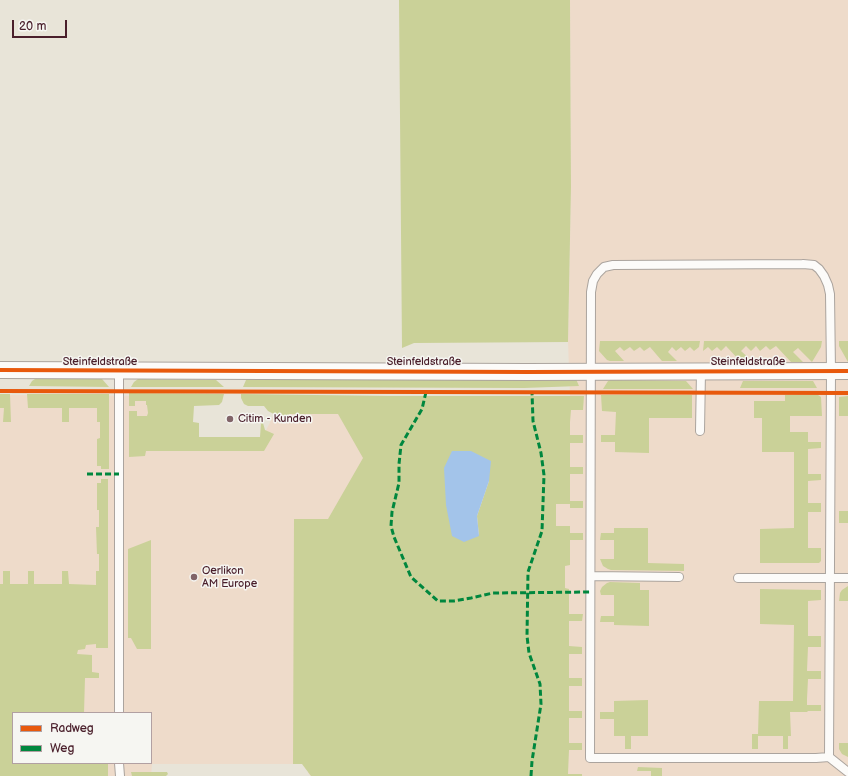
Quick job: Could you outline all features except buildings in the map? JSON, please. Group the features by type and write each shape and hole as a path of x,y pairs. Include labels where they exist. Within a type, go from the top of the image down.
{"street":[{"name":"Steinfeldstraße","path":"0,370 519,372 848,371"}],"lane":[{"path":"830,757 831,371 830,294 824,276 814,265 795,264 612,265 604,267 593,281 591,292 590,758 830,757 848,772"},
{"path":"119,371 119,712"},
{"path":"700,431 701,371"},
{"path":"591,576 679,577"},
{"path":"738,578 848,578"},
{"path":"119,764 120,776"}],"shaded area":[{"path":"570,0 848,0 848,776 568,776 569,589 565,589 565,565 570,565 570,527 556,526 556,504 570,504 570,395 568,342 571,187"},
{"name":"Oerlikon AM Europe","path":"0,395 175,396 202,442 260,442 284,395 388,396 311,776 308,773 308,764 152,764 151,776 0,776"}],"green space":[{"path":"399,0 570,0 571,187 568,342 414,343 402,348"},
{"path":"600,341 700,341 699,347 694,351 690,347 685,351 681,347 676,351 672,347 668,352 677,361 662,361 650,347 644,351 640,347 634,351 630,347 624,351 620,347 615,351 624,361 610,361 607,360 599,351"},
{"path":"704,341 822,341 821,347 812,362 798,348 793,352 803,362 791,362 776,346 770,350 766,346 760,351 756,346 751,351 746,346 741,351 752,361 740,361 726,346 721,351 717,347 712,351 708,347 703,351"},
{"path":"839,341 848,341 848,362 839,346"},
{"path":"35,379 102,379 109,387 29,386"},
{"path":"138,379 216,380 224,387 131,387"},
{"path":"576,379 579,386 524,388 243,387 246,380"},
{"path":"608,381 686,381 693,389 603,389"},
{"path":"743,381 813,381 817,388 740,388"},
{"path":"129,393 224,394 222,402 219,405 194,406 193,422 199,423 199,437 260,437 261,423 263,423 265,430 274,434 264,451 146,451 145,456 129,457 129,411 137,411 137,416 147,416 148,413 146,401 135,401 135,406 129,406"},
{"path":"0,394 10,394 11,422 3,422 4,408 0,408"},
{"path":"27,394 109,394 109,469 101,469 101,466 97,466 97,439 100,438 100,422 97,422 97,408 69,408 69,422 62,422 62,408 28,408"},
{"path":"241,394 584,396 583,410 571,410 570,422 570,435 583,435 583,443 570,443 570,467 583,467 583,474 570,474 570,501 583,501 583,508 570,508 570,504 556,504 556,526 570,526 570,533 583,533 583,540 570,540 570,565 565,566 565,588 569,589 569,614 583,614 582,621 569,621 569,646 582,647 582,654 569,654 569,678 582,678 582,686 569,686 569,711 582,711 582,718 569,718 569,743 582,743 582,750 569,750 568,774 582,774 582,776 311,776 302,764 293,764 294,519 328,519 363,458 338,414 289,414 285,420 268,411 264,406 248,406 244,404","holes":["444,468 489,481 477,516 479,536"]},
{"path":"601,395 692,395 692,418 649,418 649,453 615,452 615,442 601,442 601,435 615,435 616,412 602,411"},
{"path":"785,395 818,395 821,397 822,416 790,416 790,432 808,432 808,442 821,442 821,448 808,449 808,474 821,474 821,480 808,481 808,503 821,503 821,512 808,512 808,548 821,548 821,561 819,563 760,563 760,529 794,528 794,452 762,452 762,418 754,418 754,401 785,401"},
{"path":"848,396 848,416 839,416 839,397"},
{"path":"101,479 108,479 108,648 96,648 96,644 86,645 85,649 78,650 77,654 92,655 92,672 99,673 99,678 85,678 84,712 12,712 12,764 108,764 108,776 0,776 0,584 3,584 3,571 10,571 10,584 28,584 28,571 34,571 34,584 62,584 62,571 68,571 69,584 96,585 96,571 99,571 96,527 99,527 99,510 97,510 97,483 101,483"},
{"path":"839,511 848,511 848,523 839,523"},
{"path":"614,528 648,528 648,563 684,564 684,571 611,570 603,566 600,559 614,559 614,540 600,540 601,533 614,533"},
{"path":"151,540 151,649 137,649 131,638 128,638 128,549"},
{"path":"610,582 640,583 640,590 649,590 649,626 614,625 614,622 600,622 601,616 614,616 614,595 601,595 600,591 602,587"},
{"path":"848,586 848,601 839,601 840,593"},
{"path":"760,589 821,590 821,600 808,601 808,636 821,636 821,647 808,647 807,671 821,671 821,679 808,679 807,705 821,705 821,711 790,712 791,736 788,736 788,749 783,749 783,736 758,736 758,749 752,749 752,734 758,734 759,701 793,701 794,625 760,624"},
{"path":"648,700 648,736 631,736 631,749 625,749 625,736 614,736 614,719 600,719 600,712 614,712 614,701"},
{"path":"839,743 848,743 848,757 842,754 839,749"},
{"path":"638,767 662,768 662,776 651,776 651,771 637,771"},
{"path":"131,772 167,772 168,774 166,776 132,776"}],"water":[{"path":"452,451 471,451 491,461 489,481 477,516 479,536 464,542 452,536 446,505 444,468"}],"marked path":[{"path":"426,392 422,409 401,445 399,483 392,512 391,526 394,537 411,577 438,601 454,601 493,593 591,592"},
{"path":"531,776 541,704 540,684 529,653 527,636 528,572 542,531 544,475 541,453 533,421 532,392"},
{"path":"87,474 119,474"}],"cycle path":[{"path":"0,370 527,372 848,371"},
{"path":"0,391 848,393"}],"place":[{"name":"Citim - Kunden","path":"230,419"},
{"name":"Oerlikon AM Europe","path":"194,577"}]}
